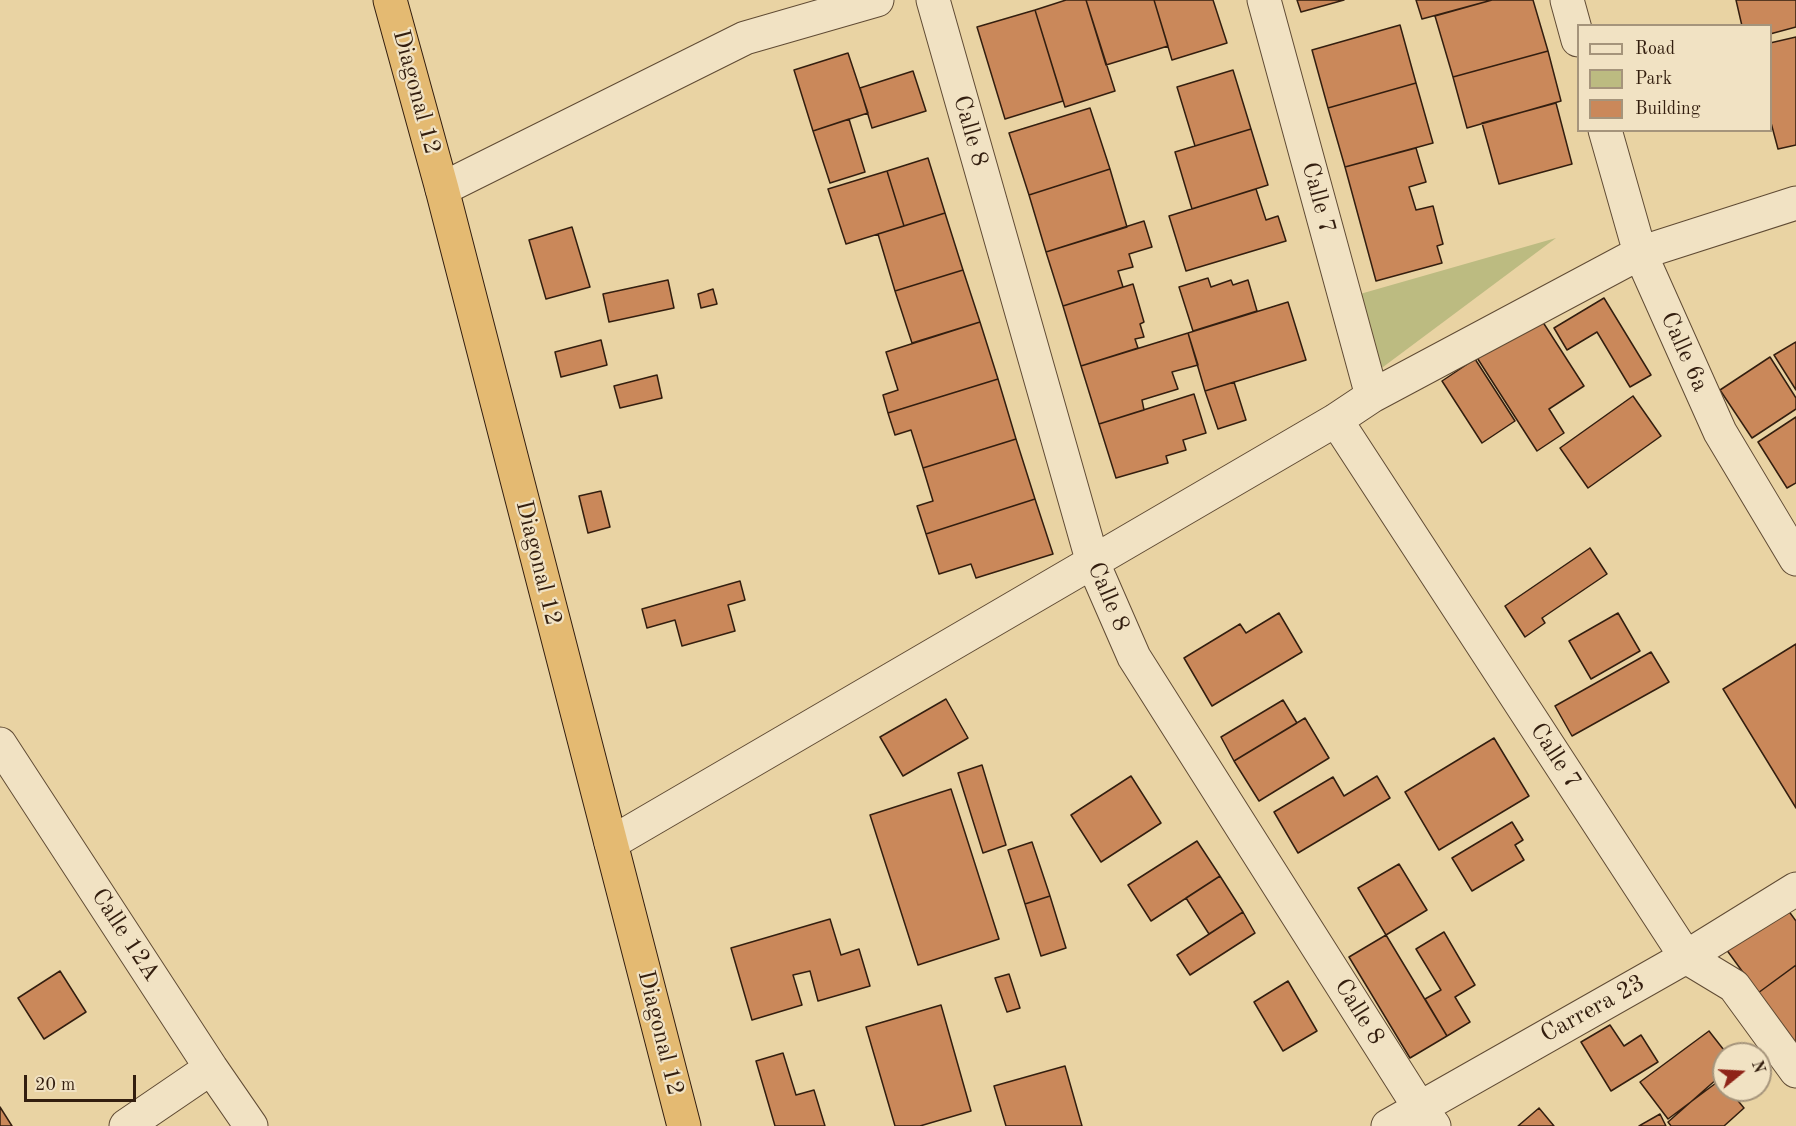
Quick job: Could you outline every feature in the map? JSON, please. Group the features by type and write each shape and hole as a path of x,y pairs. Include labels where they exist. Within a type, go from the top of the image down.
{"highway":[{"name":"Diagonal 12","path":"390,0 442,189 684,1126"}],"street":[{"path":"442,189 746,38 877,0"},
{"name":"Calle 8","path":"933,0 1093,562 1134,657 1426,1117"},
{"name":"Calle 7","path":"1264,0 1372,396"},
{"path":"1567,0 1577,36"},
{"name":"Calle 6a","path":"1606,132 1640,253 1720,432 1796,559"},
{"path":"611,843 1336,420 1372,396 1640,253 1796,203"},
{"name":"Calle 7","path":"1336,420 1686,957 1734,986 1796,1071"},
{"name":"Calle 12A","path":"0,744 251,1126"},
{"name":"Carrera 23","path":"1388,1126 1426,1117 1796,889"},
{"path":"126,1126 211,1068"}],"green space":[{"path":"1556,238 1375,373 1353,296"}],"building":[{"path":"1066,0 1086,0 1115,91 1065,107 1035,10"},
{"path":"1086,0 1154,0 1168,46 1106,65"},
{"path":"1154,0 1213,0 1227,43 1172,60"},
{"path":"1297,0 1344,0 1301,12"},
{"path":"1416,0 1492,0 1422,19"},
{"path":"1492,0 1533,0 1548,51 1453,77 1435,16"},
{"path":"1736,0 1796,0 1796,27 1772,33 1772,24 1742,24"},
{"path":"1035,10 1063,101 1005,119 977,27"},
{"path":"1400,25 1416,83 1328,108 1312,50"},
{"path":"1796,37 1796,145 1778,149 1772,126 1772,43"},
{"path":"1548,51 1561,101 1467,128 1453,77"},
{"path":"848,53 868,113 813,131 794,70"},
{"path":"1233,70 1251,129 1195,146 1177,87"},
{"path":"913,71 926,111 872,128 860,88"},
{"path":"1416,83 1433,143 1345,167 1328,108"},
{"path":"1556,103 1572,164 1499,184 1482,123"},
{"path":"1090,108 1110,169 1029,195 1009,133"},
{"path":"849,119 865,172 830,183 813,131"},
{"path":"1251,129 1268,185 1192,209 1175,152"},
{"path":"1416,148 1426,182 1409,187 1416,210 1433,206 1443,244 1437,246 1442,263 1376,281 1345,167"},
{"path":"928,158 945,213 904,226 887,171"},
{"path":"1110,169 1127,227 1046,252 1029,195"},
{"path":"887,171 904,226 846,244 828,189"},
{"path":"1256,189 1266,220 1278,216 1286,241 1186,271 1169,216"},
{"path":"945,213 963,270 895,291 878,234"},
{"path":"1144,221 1152,247 1129,254 1133,267 1118,271 1123,287 1063,306 1046,252"},
{"path":"572,227 590,287 546,299 529,240"},
{"path":"963,270 980,322 912,343 895,291"},
{"path":"1208,278 1211,287 1231,280 1233,285 1248,280 1257,311 1193,331 1179,287"},
{"path":"668,280 674,308 609,322 603,294"},
{"path":"1133,284 1144,322 1140,324 1144,337 1135,339 1138,348 1081,366 1063,306"},
{"path":"713,289 717,304 701,308 698,294"},
{"path":"1604,298 1651,375 1630,387 1597,332 1567,350 1554,328"},
{"path":"1288,302 1306,360 1205,391 1188,333"},
{"path":"1537,313 1584,386 1549,409 1564,433 1537,451 1474,353"},
{"path":"980,322 998,379 888,413 883,395 898,390 886,352"},
{"path":"1188,333 1198,365 1172,372 1178,389 1142,400 1144,410 1099,424 1081,366"},
{"path":"601,340 607,365 561,377 555,352"},
{"path":"1796,342 1796,390 1774,355"},
{"path":"1770,357 1796,398 1796,409 1752,438 1720,390"},
{"path":"1475,359 1515,421 1482,443 1442,381"},
{"path":"657,375 662,398 620,408 614,386"},
{"path":"998,379 1016,439 923,468 911,430 895,435 888,413"},
{"path":"1234,382 1246,420 1218,429 1205,391"},
{"path":"1194,394 1206,433 1183,440 1186,450 1166,456 1168,463 1116,478 1099,424"},
{"path":"1633,396 1661,436 1588,488 1560,448"},
{"path":"1796,417 1796,483 1787,488 1758,442"},
{"path":"1016,439 1035,499 926,534 917,506 933,501 923,468"},
{"path":"601,491 610,527 588,533 579,496"},
{"path":"1035,499 1053,554 976,578 971,564 939,574 926,534"},
{"path":"1590,548 1607,574 1542,618 1545,623 1525,637 1505,606"},
{"path":"740,581 745,600 728,605 735,631 682,646 675,620 647,628 642,609"},
{"path":"1279,613 1302,652 1212,706 1184,658 1240,624 1246,633"},
{"path":"1618,613 1640,651 1591,679 1569,641"},
{"path":"1796,644 1796,808 1723,689"},
{"path":"1651,652 1669,682 1572,736 1555,706"},
{"path":"946,699 968,738 903,776 880,737"},
{"path":"1283,700 1297,723 1234,761 1221,737"},
{"path":"1305,718 1329,758 1259,801 1234,761"},
{"path":"1494,738 1529,796 1439,850 1405,792"},
{"path":"982,765 1006,845 983,853 958,773"},
{"path":"1131,776 1161,823 1101,862 1071,815"},
{"path":"1377,776 1390,798 1298,853 1274,812 1333,777 1344,796"},
{"path":"951,789 999,939 918,965 870,815"},
{"path":"1512,822 1523,840 1515,845 1524,860 1472,891 1452,858"},
{"path":"1197,841 1220,876 1151,921 1128,885"},
{"path":"1032,842 1050,896 1025,904 1008,850"},
{"path":"1399,864 1427,910 1386,935 1358,888"},
{"path":"1220,876 1243,912 1209,934 1186,898"},
{"path":"1050,896 1066,948 1041,956 1025,904"},
{"path":"1785,906 1796,921 1796,965 1758,993 1726,949"},
{"path":"1243,912 1255,933 1190,975 1177,955"},
{"path":"830,919 841,955 859,949 870,986 818,1001 810,971 793,975 802,1005 752,1020 731,948"},
{"path":"1444,932 1475,985 1455,997 1470,1022 1447,1036 1425,999 1441,990 1416,949"},
{"path":"1386,935 1447,1036 1410,1058 1349,957"},
{"path":"1796,965 1796,1045 1758,993"},
{"path":"60,971 86,1012 44,1039 18,998"},
{"path":"1009,974 1020,1008 1007,1012 995,978"},
{"path":"1288,981 1317,1031 1283,1051 1254,1002"},
{"path":"941,1005 971,1111 920,1126 895,1126 866,1027"},
{"path":"1610,1025 1624,1046 1641,1035 1658,1062 1611,1091 1581,1042"},
{"path":"1709,1031 1718,1042 1712,1042 1712,1086 1668,1119 1640,1082"},
{"path":"783,1053 796,1095 814,1090 825,1126 775,1126 756,1061"},
{"path":"1065,1066 1082,1126 1006,1126 994,1086"},
{"path":"1712,1083 1712,1102 1739,1102 1744,1108 1724,1126 1671,1126 1668,1122"},
{"path":"0,1107 12,1126 0,1126"},
{"path":"1539,1108 1554,1126 1518,1126"},
{"path":"1660,1114 1666,1126 1639,1126"}]}
